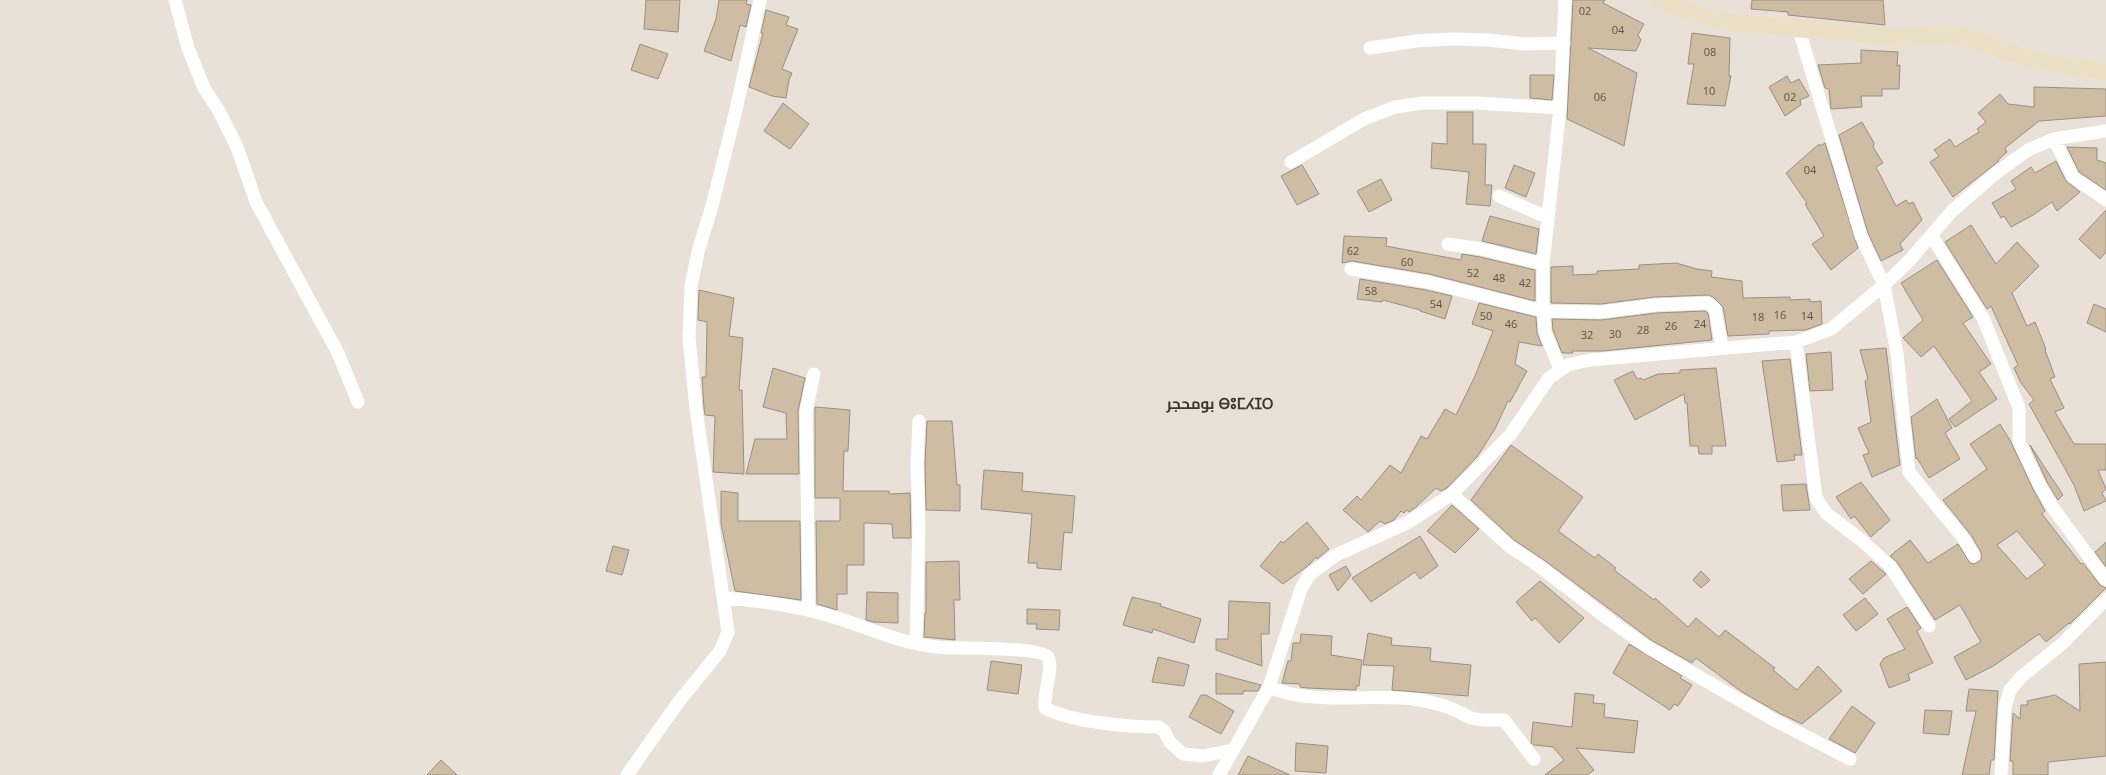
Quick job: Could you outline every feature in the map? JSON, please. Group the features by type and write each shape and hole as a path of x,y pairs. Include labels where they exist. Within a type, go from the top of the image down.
{"street":[{"path":"175,0 190,55 204,88 219,111 237,147 256,202 338,353 358,402"},
{"path":"627,775 677,704 720,651 728,632 696,409 690,338 691,286 699,248 712,206 736,110 760,0"},
{"path":"1560,369 1545,332 1543,312 1543,264 1560,108 1565,0"},
{"path":"1659,0 1694,14 1735,23 1799,30 1900,37 1956,34 2031,60 2106,72"},
{"path":"1799,30 1861,236 1884,285 1897,353 1909,472 1964,539 1974,556"},
{"path":"1370,48 1416,41 1453,39 1488,40 1524,44 1564,43"},
{"path":"1291,162 1364,119 1395,107 1424,103 1477,103 1560,108"},
{"path":"1219,775 1269,686 1301,589 1309,575 1336,555 1407,523 1452,494 1511,434 1550,378 1560,369 1568,365 1590,360 1796,342 1831,329 1884,285 1909,261 1952,211 1996,173 2028,150 2054,139 2106,131"},
{"path":"2054,139 2073,176 2106,200"},
{"path":"1498,196 1548,218"},
{"path":"1931,235 1983,318 2019,408 2020,442 2040,486 2052,508 2106,580"},
{"path":"1448,244 1482,249 1543,264"},
{"path":"1350,268 1428,282 1543,312 1601,312 1655,305 1708,303 1715,309 1722,348"},
{"path":"1796,342 1816,498 1826,513 1890,566 1929,626"},
{"path":"809,610 806,411 814,374"},
{"path":"916,643 919,526 917,463 919,422"},
{"path":"1452,494 1509,546 1539,566 1647,647 1776,721 1850,759"},
{"path":"724,598 750,600 809,610 843,619 905,642 937,647 1042,653 1048,657 1050,665 1043,698 1045,708 1055,713 1100,722 1159,727 1164,731 1170,742 1183,754 1202,756 1233,750"},
{"path":"2001,775 2005,707 2010,690 2021,677 2062,644 2106,599"},
{"path":"1269,686 1284,693 1313,698 1398,697 1421,700 1456,710 1471,718 1489,721 1504,720 1534,759"}],"building":[{"path":"646,0 680,0 678,32 644,29"},
{"path":"719,0 747,0 746,4 751,5 746,27 740,25 731,61 704,51 716,19"},
{"path":"1573,0 1605,0 1603,3 1644,24 1638,35 1641,40 1636,51 1588,48 1637,73 1624,146 1567,119"},
{"path":"1752,0 1883,0 1885,25 1788,15 1788,12 1751,9"},
{"path":"766,10 789,17 786,25 798,29 782,69 792,73 789,80 786,98 772,96 749,87 763,33 761,33"},
{"path":"1692,33 1730,38 1729,76 1731,76 1725,106 1687,104 1694,64 1688,64"},
{"path":"640,44 668,54 658,79 631,70"},
{"path":"1861,50 1898,52 1897,66 1900,65 1899,89 1882,89 1882,96 1861,96 1862,107 1831,109 1829,89 1825,88 1818,65 1861,63"},
{"path":"1530,75 1554,75 1552,100 1530,98"},
{"path":"1787,76 1791,83 1799,79 1809,96 1800,100 1801,105 1785,116 1769,87"},
{"path":"2034,87 2106,89 2106,116 2039,121 2005,148 2007,152 1998,160 1999,161 1953,197 1930,162 1939,156 1934,150 1950,139 1955,147 1979,132 1977,129 1986,122 1978,113 2000,94 2008,104 2034,107"},
{"path":"783,103 809,124 790,149 764,131"},
{"path":"1447,112 1473,112 1473,144 1486,144 1485,185 1492,185 1490,206 1466,204 1469,172 1431,168 1432,143 1447,144"},
{"path":"1862,122 1874,143 1873,147 1883,163 1876,167 1896,206 1906,200 1909,204 1913,202 1922,220 1900,244 1903,250 1881,261 1868,233 1839,135"},
{"path":"1825,143 1858,248 1831,270 1812,244 1824,236 1805,204 1807,203 1786,173 1819,144 1820,146"},
{"path":"2067,147 2097,148 2097,160 2106,163 2106,190 2079,172"},
{"path":"2056,161 2066,181 2080,192 2057,211 2052,202 2033,215 2011,227 2004,216 2001,218 1992,203 2016,189 2011,181 2031,167 2035,173"},
{"path":"1302,165 1319,194 1297,205 1281,176"},
{"path":"1514,165 1535,173 1526,197 1505,188"},
{"path":"1381,179 1392,200 1369,212 1357,191"},
{"path":"2106,210 2106,252 2100,259 2079,239"},
{"path":"1490,216 1539,229 1536,254 1482,241"},
{"path":"1971,225 1996,264 2017,242 2039,266 2012,293 2027,326 2035,322 2046,349 2045,350 2055,377 2050,379 2064,408 2055,412 2074,444 2106,444 2106,470 2098,470 2106,489 2102,493 2106,501 2084,511 2074,485 2029,404 2034,400 2021,383 2014,368 2018,365 1991,306 1987,309 1945,242"},
{"path":"1344,236 1387,238 1386,246 1461,260 1462,254 1535,270 1535,301 1429,274 1352,261 1342,263"},
{"path":"1937,260 1973,317 1963,323 1991,364 1979,372 1997,399 1955,427 1949,419 1972,401 1934,346 1921,357 1903,338 1923,320 1901,283"},
{"path":"1676,263 1697,269 1712,271 1711,277 1742,281 1743,298 1790,297 1790,300 1810,299 1810,302 1821,301 1822,324 1806,330 1769,331 1769,334 1728,336 1723,307 1713,297 1708,295 1655,297 1601,304 1551,303 1551,267 1573,266 1573,275 1597,274 1597,271 1639,269 1639,265"},
{"path":"1360,279 1452,296 1445,319 1420,310 1383,300 1382,302 1357,299"},
{"path":"699,290 734,298 729,336 743,338 739,390 742,390 744,474 713,472 715,416 705,415 704,408 702,377 706,377 707,322 698,320"},
{"path":"1479,303 1536,317 1537,333 1542,346 1519,342 1515,364 1527,371 1510,402 1508,401 1495,429 1477,457 1447,488 1441,491 1436,488 1409,512 1407,510 1404,513 1401,511 1394,520 1385,524 1380,521 1368,532 1343,510 1357,496 1361,500 1390,465 1401,473 1421,436 1427,439 1445,409 1456,415 1475,376 1493,331 1472,324"},
{"path":"2094,304 2106,309 2106,332 2087,323"},
{"path":"1705,311 1708,313 1712,340 1603,351 1572,351 1573,353 1562,353 1553,330 1552,319 1601,320 1656,313"},
{"path":"1886,348 1900,465 1872,477 1863,455 1869,453 1858,428 1871,422 1865,381 1868,379 1860,350"},
{"path":"1831,352 1833,390 1810,391 1806,354"},
{"path":"1790,359 1802,455 1794,455 1795,460 1777,462 1762,361"},
{"path":"773,368 805,378 798,411 799,474 746,474 755,439 787,439 786,413 763,407"},
{"path":"1716,368 1726,446 1712,446 1712,454 1699,454 1698,446 1690,446 1687,403 1685,403 1684,394 1635,420 1614,380 1633,371 1637,379 1641,378 1643,380 1658,374 1680,373 1680,370"},
{"path":"1937,399 1952,428 1945,433 1960,459 1929,478 1917,458 1916,459 1911,417"},
{"path":"815,407 850,410 848,451 844,451 843,491 889,491 889,494 910,493 911,538 893,538 892,524 864,523 864,565 847,565 847,594 837,594 837,610 817,604 816,521 840,521 840,498 815,498"},
{"path":"927,421 952,421 957,485 960,485 960,511 926,510 925,463"},
{"path":"2000,424 2011,442 2045,511 2042,514 2081,564 2083,563 2100,585 2106,588 2070,624 2069,623 2046,642 2039,634 1995,665 1966,680 1954,657 1981,642 1960,605 1935,620 1897,562 1890,556 1910,540 1928,563 1958,544 1970,563 1974,564 1981,560 1981,552 1971,535 1943,500 1987,469 1970,444","holes":["2017,531 2045,565 2027,579 1997,545"]},
{"path":"1511,445 1583,497 1558,531 1595,558 1598,554 1616,568 1614,570 1654,600 1655,598 1688,627 1696,618 1719,637 1725,630 1775,668 1773,670 1797,690 1818,666 1842,691 1802,724 1742,692 1696,658 1692,663 1651,640 1544,560 1514,540 1471,500"},
{"path":"2030,445 2063,495 2058,500 2047,482"},
{"path":"984,470 1023,473 1022,491 1075,496 1072,533 1064,532 1061,570 1037,568 1037,563 1028,563 1032,514 981,509"},
{"path":"1861,482 1890,520 1871,537 1854,516 1851,519 1836,497"},
{"path":"1806,484 1810,510 1783,511 1781,485"},
{"path":"721,491 738,493 738,521 800,521 801,600 735,591 721,524"},
{"path":"1452,505 1479,529 1455,553 1427,531"},
{"path":"1307,522 1329,549 1317,559 1316,557 1309,565 1283,584 1260,566 1281,541 1283,543"},
{"path":"1420,536 1438,566 1420,579 1415,572 1371,602 1352,578"},
{"path":"2106,542 2106,567 2095,552"},
{"path":"613,546 629,550 622,575 606,571"},
{"path":"959,561 960,600 954,600 955,640 924,637 926,613 926,562"},
{"path":"1871,561 1886,574 1863,594 1849,579"},
{"path":"1346,566 1351,575 1338,591 1329,575"},
{"path":"1701,571 1710,580 1701,588 1693,580"},
{"path":"1540,581 1584,618 1559,643 1535,618 1532,621 1516,602"},
{"path":"867,592 898,593 898,623 873,622 866,620"},
{"path":"1132,597 1161,604 1160,606 1201,619 1194,643 1153,629 1152,633 1123,625"},
{"path":"1865,598 1878,614 1856,631 1843,615"},
{"path":"1229,601 1270,603 1269,634 1261,634 1262,666 1216,650 1216,639 1228,639"},
{"path":"1907,607 1921,628 1917,631 1933,663 1908,674 1910,680 1889,688 1880,664 1884,658 1905,649 1887,619"},
{"path":"1027,609 1060,610 1059,630 1036,629 1037,624 1027,624"},
{"path":"1368,633 1392,638 1391,645 1431,648 1430,661 1471,665 1468,696 1392,690 1394,666 1363,665"},
{"path":"1301,634 1332,636 1331,655 1362,660 1359,686 1356,686 1356,690 1307,688 1300,687 1300,684 1282,683 1288,661 1291,661 1293,643 1300,643"},
{"path":"1629,644 1682,676 1680,678 1692,685 1678,706 1674,704 1670,710 1613,673"},
{"path":"1158,657 1189,665 1184,686 1152,682"},
{"path":"991,661 1022,665 1018,694 987,690"},
{"path":"2106,662 2106,756 2048,762 2048,775 2013,775 2013,761 2010,761 2013,713 2020,719 2021,705 2028,705 2027,701 2055,695 2080,711 2079,664"},
{"path":"1216,673 1261,685 1258,691 1243,691 1243,694 1216,694"},
{"path":"1969,689 1998,691 1994,760 1991,760 1989,775 1962,775 1976,711 1966,711"},
{"path":"1575,693 1594,695 1593,703 1605,704 1604,717 1638,721 1634,753 1576,748 1594,770 1587,775 1545,775 1564,760 1553,747 1534,745 1531,743 1533,722 1572,727"},
{"path":"1201,695 1206,695 1234,711 1221,734 1189,717"},
{"path":"1852,706 1875,723 1855,753 1829,739"},
{"path":"1925,710 1952,711 1949,735 1923,733"},
{"path":"1296,743 1328,746 1326,773 1295,771"},
{"path":"1248,756 1290,775 1238,775"},
{"path":"441,760 457,775 427,775"}],"district":[{"name":"بومحجر ⴱⵓⵎⵃⵊⵔ","path":"1220,403"}]}
